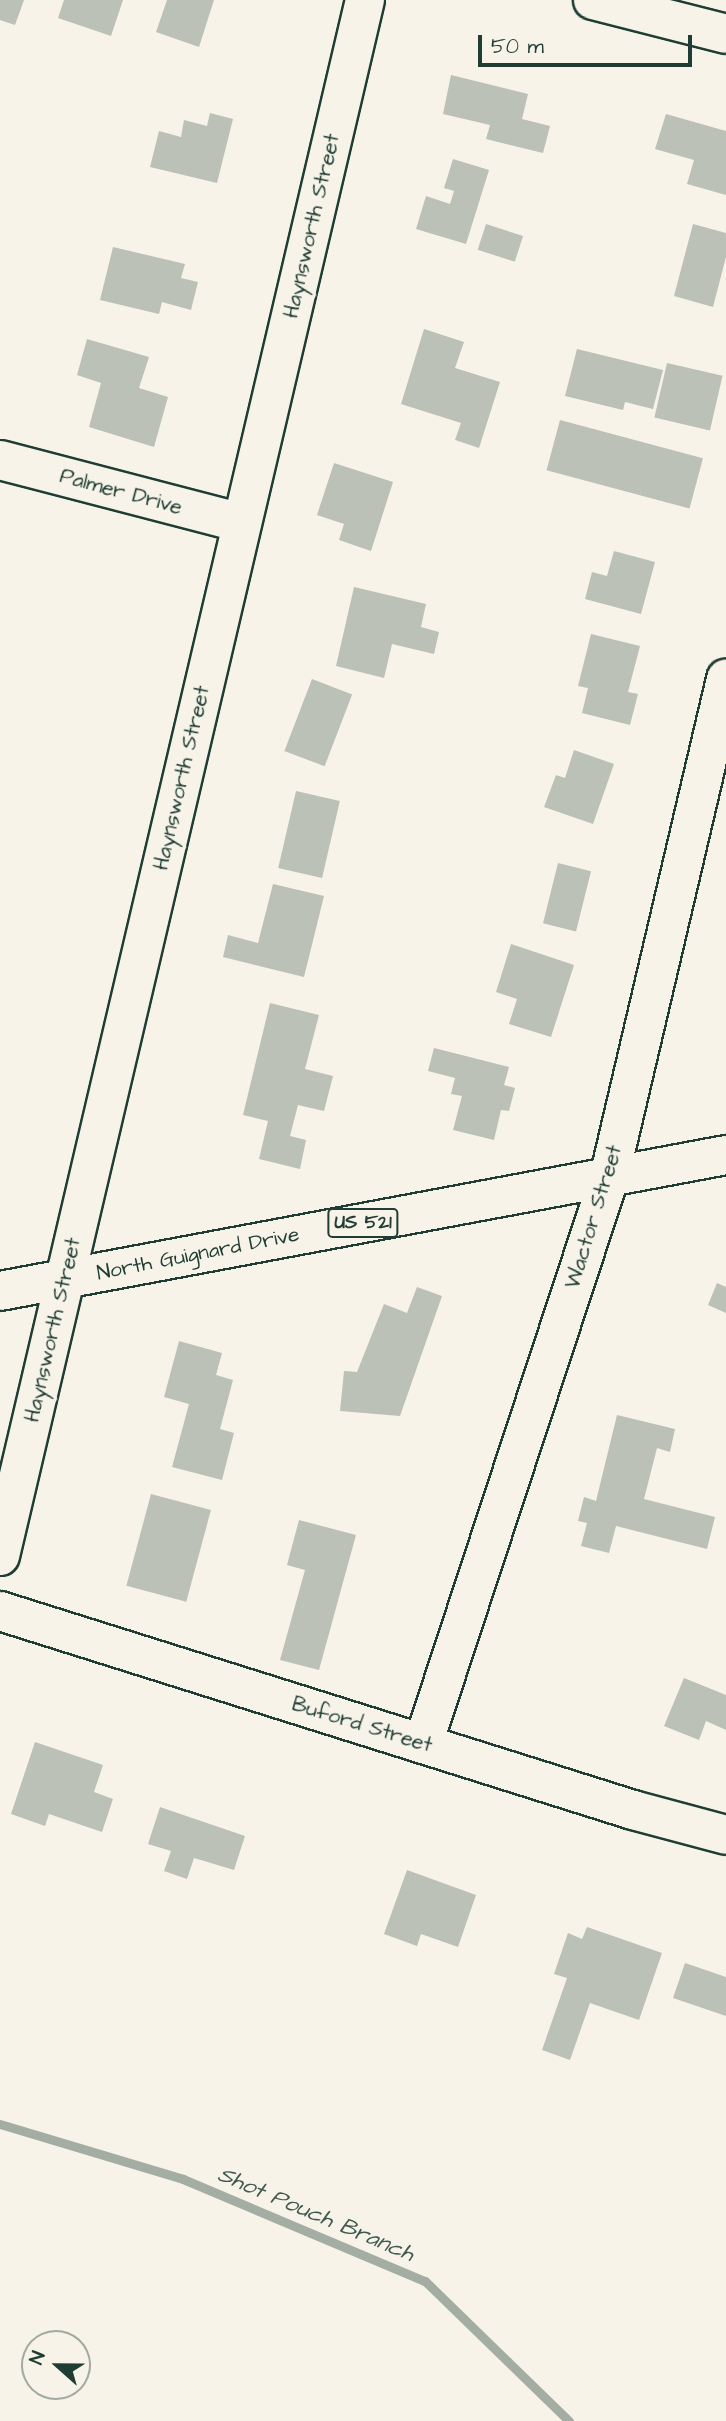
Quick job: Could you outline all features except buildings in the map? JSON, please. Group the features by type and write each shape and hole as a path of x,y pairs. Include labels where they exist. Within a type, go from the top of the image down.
{"main road":[{"name":"Haynsworth Street","path":"0,1556 365,0"},
{"path":"593,0 726,34"},
{"name":"Palmer Drive","path":"0,460 242,523"},
{"name":"Wactor Street","path":"423,1744 609,1178 726,679"},
{"name":"North Guignard Drive","path":"0,1291 726,1155"},
{"name":"Buford Street","path":"0,1611 423,1744 726,1835"}],"waterway":[{"name":"Shot Pouch Branch","path":"0,2124 183,2179 425,2281 569,2421"}]}
